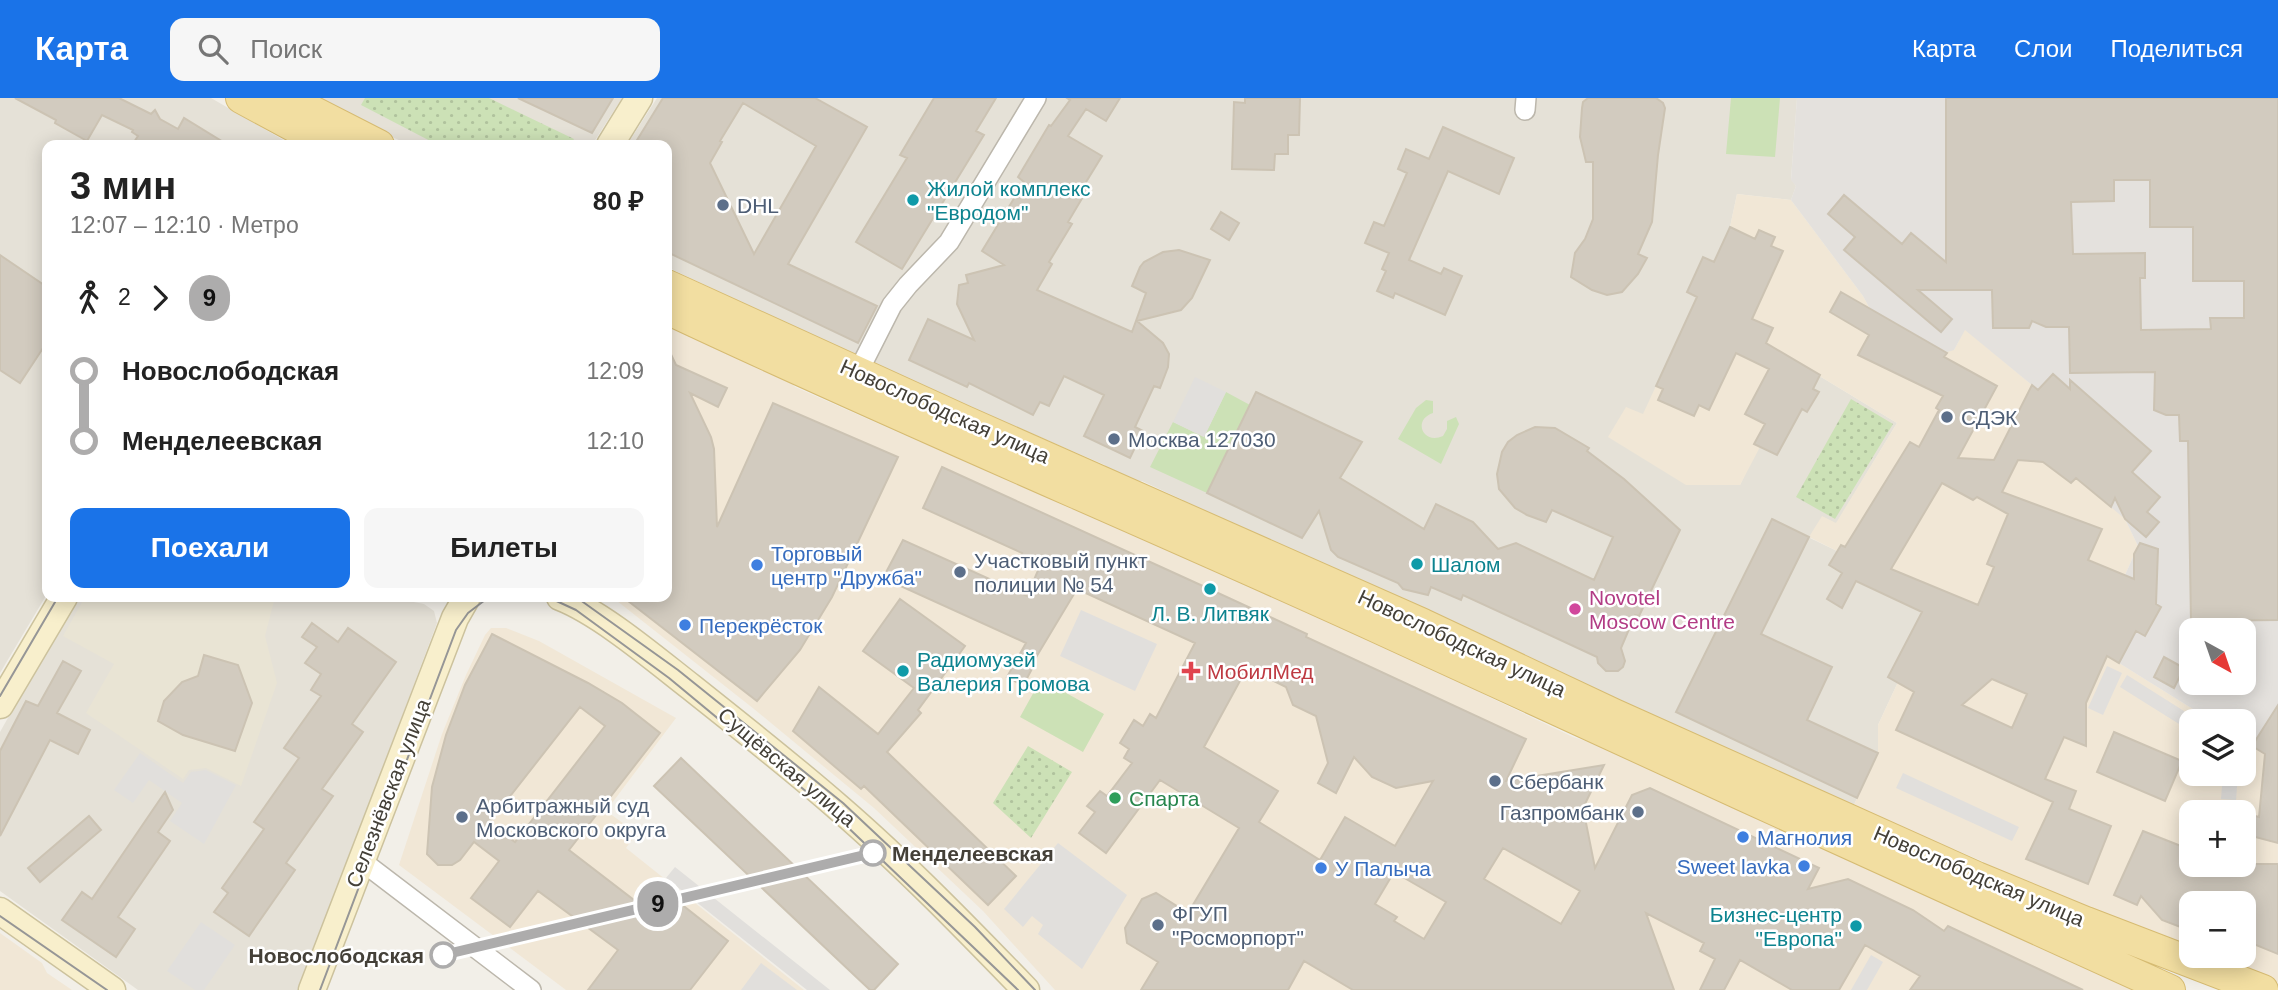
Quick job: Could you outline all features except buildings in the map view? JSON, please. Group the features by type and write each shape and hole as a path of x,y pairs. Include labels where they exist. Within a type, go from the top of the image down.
{"main road":[{"path":"241,98 319,140"},
{"path":"287,98 369,140"},
{"name":"Новослободская улица","path":"672,287 1423,624 1614,714 1978,877 2263,990"},
{"name":"Новослободская улица","path":"672,311 1378,628 2170,990"}],"street":[{"path":"613,140 639,98"},
{"path":"858,372 892,304 948,242 1036,98"},
{"path":"0,705 61,602"},
{"name":"Селезнёвская улица","path":"312,990 455,618 464,602"},
{"name":"Сущёвская улица","path":"572,602 673,673 840,808 970,932 1026,990"},
{"path":"363,862 531,990"},
{"path":"0,911 112,990"}],"shaded area":[{"path":"0,98 211,98 283,140 42,140 42,602 0,673"},
{"path":"310,98 622,98 595,140 399,140"},
{"path":"657,98 1797,98 1791,179 1796,186 1791,200 1737,194 1730,227 1714,262 1704,257 1697,297 1740,485 1798,363 1897,423 1836,524 1810,538 1837,551 1842,573 1827,599 1856,581 1922,612 1888,676 1898,682 1878,725 1878,753 1852,809 1187,512 1183,500 1142,481 1130,482 1108,473 1105,465 998,419 989,420 672,269 672,140 630,140"},
{"path":"1797,98 2278,98 2278,762 2256,748 2256,709 2193,709 2092,649 2138,546 2125,519 2086,486 2038,390 1965,330 1954,350 1947,352 1878,316 1869,307 1791,200 1796,186 1791,180"},
{"path":"1737,194 1791,200 1869,307 1954,350 1965,329 2038,390 2125,519 2138,546 2092,649 2193,709 2179,709 2179,786 2256,786 2256,748 2278,762 2278,982 2238,968 2256,968 2256,891 2179,891 2179,946 2033,884 2025,886 1987,869 1984,862 1954,849 1947,852 1852,809 1878,754 1878,725 1898,682 1888,677 1922,613 1857,582 1842,608 1827,599 1842,573 1829,565 1837,551 1809,537 1822,516 1836,523 1897,423 1798,363 1740,485 1686,485 1608,437 1626,407 1643,414 1697,297 1687,292 1703,257 1714,261 1730,227"},
{"path":"672,320 786,377 795,387 920,442 929,439 1420,660 1573,737 1622,753 2137,990 1055,990 983,911 874,808 618,602 672,602"},
{"path":"1195,377 1226,392 1204,437 1173,422"},
{"path":"73,602 414,602 424,604 434,611 437,623 299,990 138,990 0,891 0,732"},
{"path":"82,602 274,602 265,636 277,683 241,786 206,768 189,770 183,779 86,713 114,664 63,636"},
{"path":"1081,610 1157,644 1135,691 1060,656"},
{"name":"Арбитражный суд Московского округа","path":"491,628 506,628 539,641 676,718 606,811 637,833 626,848 804,990 566,990 399,865 442,734 466,675"},
{"path":"2107,666 2122,673 2103,715 2088,708"},
{"path":"2127,675 2181,709 2179,724 2120,687"},
{"path":"140,753 183,783 191,772 206,770 236,785 204,844 170,821 182,803 149,780 133,803 114,790"},
{"path":"1903,773 2019,827 2012,841 1896,788"},
{"path":"2222,786 2237,786 2236,800 2221,799"},
{"path":"1058,843 1127,895 1082,969 1038,934 1043,925 1032,916 1023,927 1004,909"},
{"path":"675,867 830,990 807,990 666,878"},
{"path":"201,922 235,945 204,990 195,990 167,971"},
{"path":"0,933 42,963 47,973 72,990 0,990"},
{"path":"1871,955 1883,962 1867,990 1851,990"},
{"path":"761,963 797,990 741,990"}],"green space":[{"path":"365,98 489,98 574,139 428,140 361,105"},
{"path":"1731,98 1780,98 1775,157 1726,154"},
{"path":"1226,392 1250,405 1207,493 1150,467 1173,422 1204,437"},
{"path":"1851,399 1893,424 1835,519 1796,497"},
{"path":"1426,400 1433,401 1433,413 1423,421 1426,435 1436,438 1443,436 1447,421 1456,417 1459,424 1441,464 1398,439 1416,408"},
{"path":"1041,679 1104,714 1083,752 1020,717"},
{"path":"1028,746 1072,772 1031,838 993,803"}],"tram line":[{"path":"0,696 55,602"},
{"path":"320,990 456,630 468,613 482,602"},
{"path":"559,602 576,610 669,678 837,817 1018,990"},
{"path":"583,602 678,670 843,803 975,927 1035,990"},
{"path":"0,916 107,990"}],"metro line":[{"name":"9","path":"443,955 873,853"}],"place":[{"name":"Жилой комплекс \"Евродом\"","path":"913,200"},
{"name":"DHL","path":"723,205"},
{"name":"СДЭК","path":"1947,417"},
{"name":"Москва 127030","path":"1114,439"},
{"name":"Шалом","path":"1417,564"},
{"name":"Торговый центр \"Дружба\"","path":"757,565"},
{"name":"Участковый пункт полиции № 54","path":"960,572"},
{"name":"Л. В. Литвяк","path":"1210,589"},
{"name":"Novotel Moscow Centre","path":"1575,609"},
{"name":"Перекрёсток","path":"685,625"},
{"name":"Радиомузей Валерия Громова","path":"903,671"},
{"name":"МобилМед","path":"1191,671"},
{"name":"Сбербанк","path":"1495,781"},
{"name":"Спарта","path":"1115,798"},
{"name":"Газпромбанк","path":"1638,812"},
{"name":"Арбитражный суд Московского округа","path":"462,817"},
{"name":"Магнолия","path":"1743,837"},
{"name":"Менделеевская","path":"873,853"},
{"name":"Sweet lavka","path":"1804,866"},
{"name":"У Палыча","path":"1321,868"},
{"name":"ФГУП \"Росморпорт\"","path":"1158,925"},
{"name":"Бизнес-центр \"Европа\"","path":"1856,926"},
{"name":"Новослободская","path":"443,955"}]}
